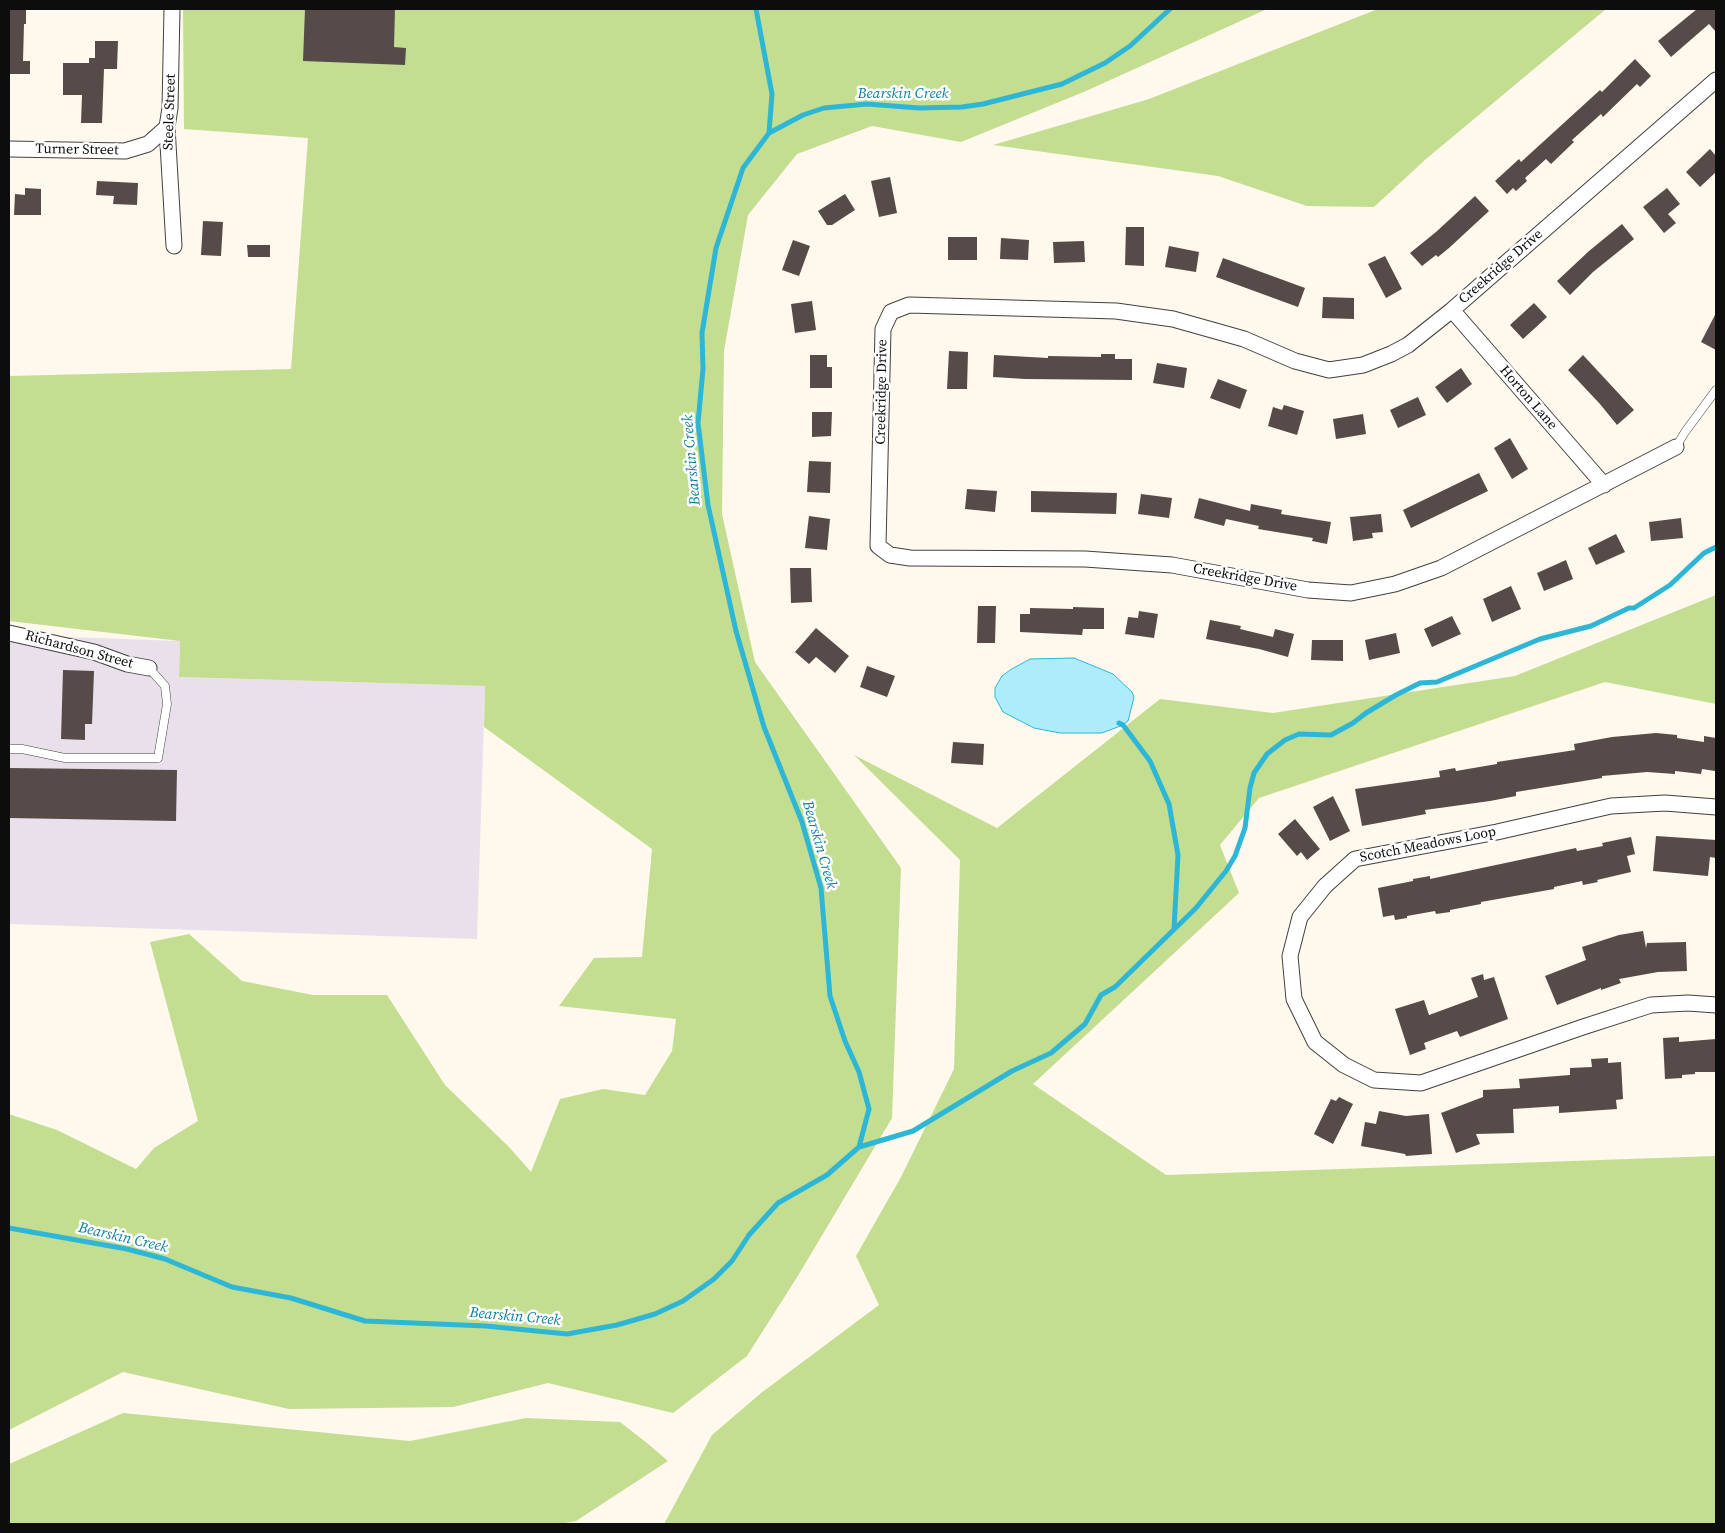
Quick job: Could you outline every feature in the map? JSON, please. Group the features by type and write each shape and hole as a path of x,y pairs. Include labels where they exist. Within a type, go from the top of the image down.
{"street":[{"name":"Steele Street","path":"172,9 170,108 166,127 174,246"},
{"name":"Creekridge Drive","path":"1676,447 1441,568 1395,584 1351,592 1308,590 1172,565 1086,559 910,558 890,555 878,546 883,329 891,312 909,305 1116,311 1173,319 1244,340 1295,361 1329,370 1363,365 1408,345 1452,310 1716,80"},
{"name":"Turner Street","path":"9,148 125,151 148,144 166,127"},
{"name":"Horton Lane","path":"1452,310 1604,485"},
{"name":"Richardson Street","path":"9,632 94,652 127,664 149,668"},
{"name":"Scotch Meadows Loop","path":"1716,807 1666,803 1611,806 1496,832 1355,859 1325,886 1300,917 1290,956 1294,999 1315,1042 1344,1065 1374,1080 1421,1083 1651,1005 1688,1003 1716,1005"}],"lane":[{"path":"1676,447 1716,390"},
{"path":"9,748 65,758 158,758 167,704 165,686 149,668"}],"shaded area":[{"path":"9,635 180,641 179,677 485,686 477,939 9,924"}],"green space":[{"path":"183,9 1267,9 1086,91 961,142 872,126 797,154 748,215 724,351 722,514 755,662 901,868 892,1118 799,1274 747,1356 673,1413 548,1383 453,1407 289,1409 123,1372 9,1430 9,1114 57,1130 136,1169 154,1148 198,1121 150,942 189,934 242,981 313,995 387,995 445,1085 509,1147 531,1172 560,1099 603,1089 645,1095 672,1051 676,1019 559,1006 594,958 642,957 652,849 484,727 485,686 179,677 180,641 9,621 9,376 291,369 308,138 184,129"},
{"path":"1378,9 1606,9 1426,159 1374,207 1307,206 1218,176 993,145 1149,99"},
{"path":"1716,595 1716,704 1605,682 1259,798 1220,845 1239,893 1033,1084 1166,1175 1716,1156 1716,1524 664,1524 712,1435 761,1393 879,1305 856,1256 901,1177 954,1069 960,860 854,755 997,828 1160,699 1273,713 1515,676"},
{"path":"123,1413 410,1441 526,1418 620,1422 668,1461 576,1521 560,1524 9,1524 9,1464"}],"water":[{"path":"1074,658 1113,674 1132,692 1134,697 1128,721 1123,725 1102,733 1060,733 1034,728 1003,712 995,697 995,688 1002,676 1030,659"}],"building":[{"path":"9,9 26,9 23,61 30,61 30,74 9,74"},
{"path":"305,9 395,9 394,47 406,48 405,65 303,61"},
{"path":"1697,9 1716,9 1716,32 1709,24 1671,57 1658,41"},
{"path":"95,41 118,41 117,69 104,69 102,123 81,123 82,95 63,95 63,63 89,63 89,58 95,58"},
{"path":"1635,59 1651,76 1640,87 1637,84 1603,117 1601,114 1572,140 1574,142 1551,164 1546,159 1525,178 1527,181 1516,191 1513,188 1507,194 1495,181 1519,159 1521,162 1600,90 1602,92"},
{"path":"1710,149 1716,156 1716,172 1700,187 1686,172"},
{"path":"890,177 897,213 879,217 871,181"},
{"path":"97,181 138,183 137,205 113,204 114,196 96,195"},
{"path":"25,188 41,189 41,215 14,215 15,194 25,195"},
{"path":"1667,188 1680,204 1668,214 1676,223 1664,233 1643,207"},
{"path":"845,194 855,210 832,225 827,225 818,211"},
{"path":"1475,196 1489,211 1449,248 1422,266 1410,253"},
{"path":"203,221 223,222 221,256 201,255"},
{"path":"1622,224 1634,239 1593,272 1570,295 1557,281"},
{"path":"1126,227 1144,227 1144,266 1125,265"},
{"path":"948,237 977,237 977,260 948,260"},
{"path":"1001,238 1029,240 1028,260 1000,259"},
{"path":"793,240 810,246 799,276 782,270"},
{"path":"1084,241 1085,262 1054,263 1053,242"},
{"path":"247,245 270,245 270,257 248,257"},
{"path":"1169,246 1199,252 1196,272 1165,267"},
{"path":"1385,256 1402,289 1386,298 1368,264"},
{"path":"1223,258 1305,288 1298,307 1216,277"},
{"path":"1323,297 1354,298 1354,319 1322,318"},
{"path":"812,301 816,330 795,333 791,304"},
{"path":"1534,303 1547,317 1523,339 1510,325"},
{"path":"1716,313 1716,350 1701,342"},
{"path":"949,351 968,352 967,389 947,389"},
{"path":"1101,354 1115,354 1115,359 1132,359 1132,380 993,377 994,355 1048,358 1048,356 1101,357"},
{"path":"810,355 827,355 827,367 832,367 832,388 810,388"},
{"path":"1583,355 1634,410 1617,425 1568,370"},
{"path":"1157,363 1187,368 1184,388 1153,383"},
{"path":"1461,368 1472,384 1447,403 1435,387"},
{"path":"1218,379 1247,390 1240,409 1210,398"},
{"path":"1418,397 1426,415 1398,428 1390,410"},
{"path":"1284,405 1304,411 1297,435 1268,426 1273,407 1282,410"},
{"path":"812,412 832,412 831,436 812,437"},
{"path":"1363,414 1366,434 1336,439 1333,419"},
{"path":"1510,438 1528,469 1512,479 1494,448"},
{"path":"809,461 831,462 830,493 807,492"},
{"path":"1479,473 1488,491 1411,528 1403,510"},
{"path":"967,489 997,491 995,512 965,509"},
{"path":"1031,491 1117,493 1116,514 1031,512"},
{"path":"1141,494 1172,498 1169,518 1138,514"},
{"path":"1199,498 1250,511 1251,504 1282,510 1281,514 1331,522 1327,544 1312,541 1313,538 1258,529 1259,526 1226,519 1224,526 1194,518"},
{"path":"1381,514 1383,532 1372,533 1373,538 1353,541 1350,517"},
{"path":"809,516 830,519 827,550 805,548"},
{"path":"1681,518 1683,538 1651,541 1649,522"},
{"path":"1616,534 1625,552 1596,565 1588,548"},
{"path":"1566,560 1573,579 1544,591 1537,573"},
{"path":"790,568 811,568 812,602 791,603"},
{"path":"1511,586 1521,609 1492,622 1483,599"},
{"path":"978,606 996,606 995,643 977,643"},
{"path":"1073,607 1104,608 1104,629 1083,629 1082,635 1020,632 1020,614 1030,614 1030,608 1073,609"},
{"path":"1139,611 1158,614 1154,638 1125,634 1128,617 1138,618"},
{"path":"1452,616 1461,634 1432,647 1424,629"},
{"path":"1210,620 1241,626 1240,629 1273,637 1275,629 1294,634 1288,657 1259,649 1206,639"},
{"path":"816,628 849,656 835,673 816,657 809,664 795,652"},
{"path":"1396,633 1400,653 1369,660 1365,640"},
{"path":"1312,640 1343,640 1343,661 1311,660"},
{"path":"867,666 895,676 887,697 860,687"},
{"path":"63,670 94,671 92,724 85,724 85,740 61,739"},
{"path":"1656,733 1677,735 1677,738 1704,742 1704,736 1716,738 1715,771 1702,769 1701,774 1675,771 1675,774 1647,772 1602,776 1602,778 1516,792 1516,796 1490,801 1425,810 1426,814 1362,826 1355,789 1440,777 1439,771 1455,768 1456,771 1497,764 1497,762 1575,750 1574,744 1612,737"},
{"path":"953,742 984,744 983,765 951,763"},
{"path":"9,768 177,770 176,821 9,818"},
{"path":"1333,796 1350,831 1330,841 1313,807"},
{"path":"1295,819 1320,849 1307,860 1301,852 1297,856 1278,834"},
{"path":"1656,836 1716,840 1716,858 1710,857 1708,876 1653,871"},
{"path":"1631,837 1635,854 1627,856 1631,872 1583,885 1582,881 1554,887 1554,889 1481,902 1481,904 1450,910 1450,912 1436,914 1435,911 1395,920 1394,915 1383,917 1378,888 1413,881 1413,879 1430,876 1430,879 1576,848 1577,851 1603,846 1602,843"},
{"path":"1643,931 1646,948 1647,943 1686,942 1687,971 1658,972 1619,979 1621,983 1601,990 1601,988 1557,1005 1545,976 1586,960 1582,947 1619,935"},
{"path":"1483,974 1484,980 1494,977 1508,1019 1460,1037 1457,1031 1424,1043 1426,1049 1410,1055 1395,1009 1424,1000 1429,1015 1478,997 1471,978"},
{"path":"1679,1037 1679,1042 1716,1039 1716,1072 1695,1072 1695,1074 1682,1075 1682,1078 1665,1079 1663,1038"},
{"path":"1608,1058 1608,1063 1621,1062 1623,1099 1616,1100 1617,1109 1559,1113 1559,1106 1513,1109 1514,1133 1476,1134 1480,1144 1456,1153 1441,1113 1483,1097 1483,1090 1520,1088 1519,1079 1570,1075 1570,1068 1592,1067 1591,1059"},
{"path":"1339,1097 1353,1104 1333,1144 1314,1134 1331,1099 1336,1101"},
{"path":"1379,1111 1406,1116 1429,1114 1432,1154 1406,1156 1405,1154 1361,1146 1365,1122 1376,1124"}],"waterway":[{"path":"756,9 772,94 769,133"},
{"name":"Bearskin Creek","path":"9,1228 127,1249 165,1259 232,1287 291,1298 365,1321 486,1326 567,1334 617,1325 655,1314 683,1301 714,1279 732,1261 749,1235 778,1203 827,1175 859,1147 869,1109 859,1072 845,1041 830,996 821,888 802,822 764,727 736,631 708,505 698,423 703,369 702,333 716,248 743,168 769,133 803,115 824,108 867,104 919,108 962,107 983,104 1062,84 1105,63 1130,46 1170,9"},
{"path":"859,1147 913,1131 1012,1071 1051,1053 1085,1024 1101,995 1115,987 1196,908 1226,871 1235,856 1245,828 1250,788 1254,773 1267,754 1285,740 1299,734 1331,735 1396,695 1420,683 1437,682 1540,639 1591,626 1629,608 1634,608 1670,585 1704,553 1716,547"},
{"path":"1119,723 1123,725 1150,761 1169,804 1178,855 1174,929"}]}
